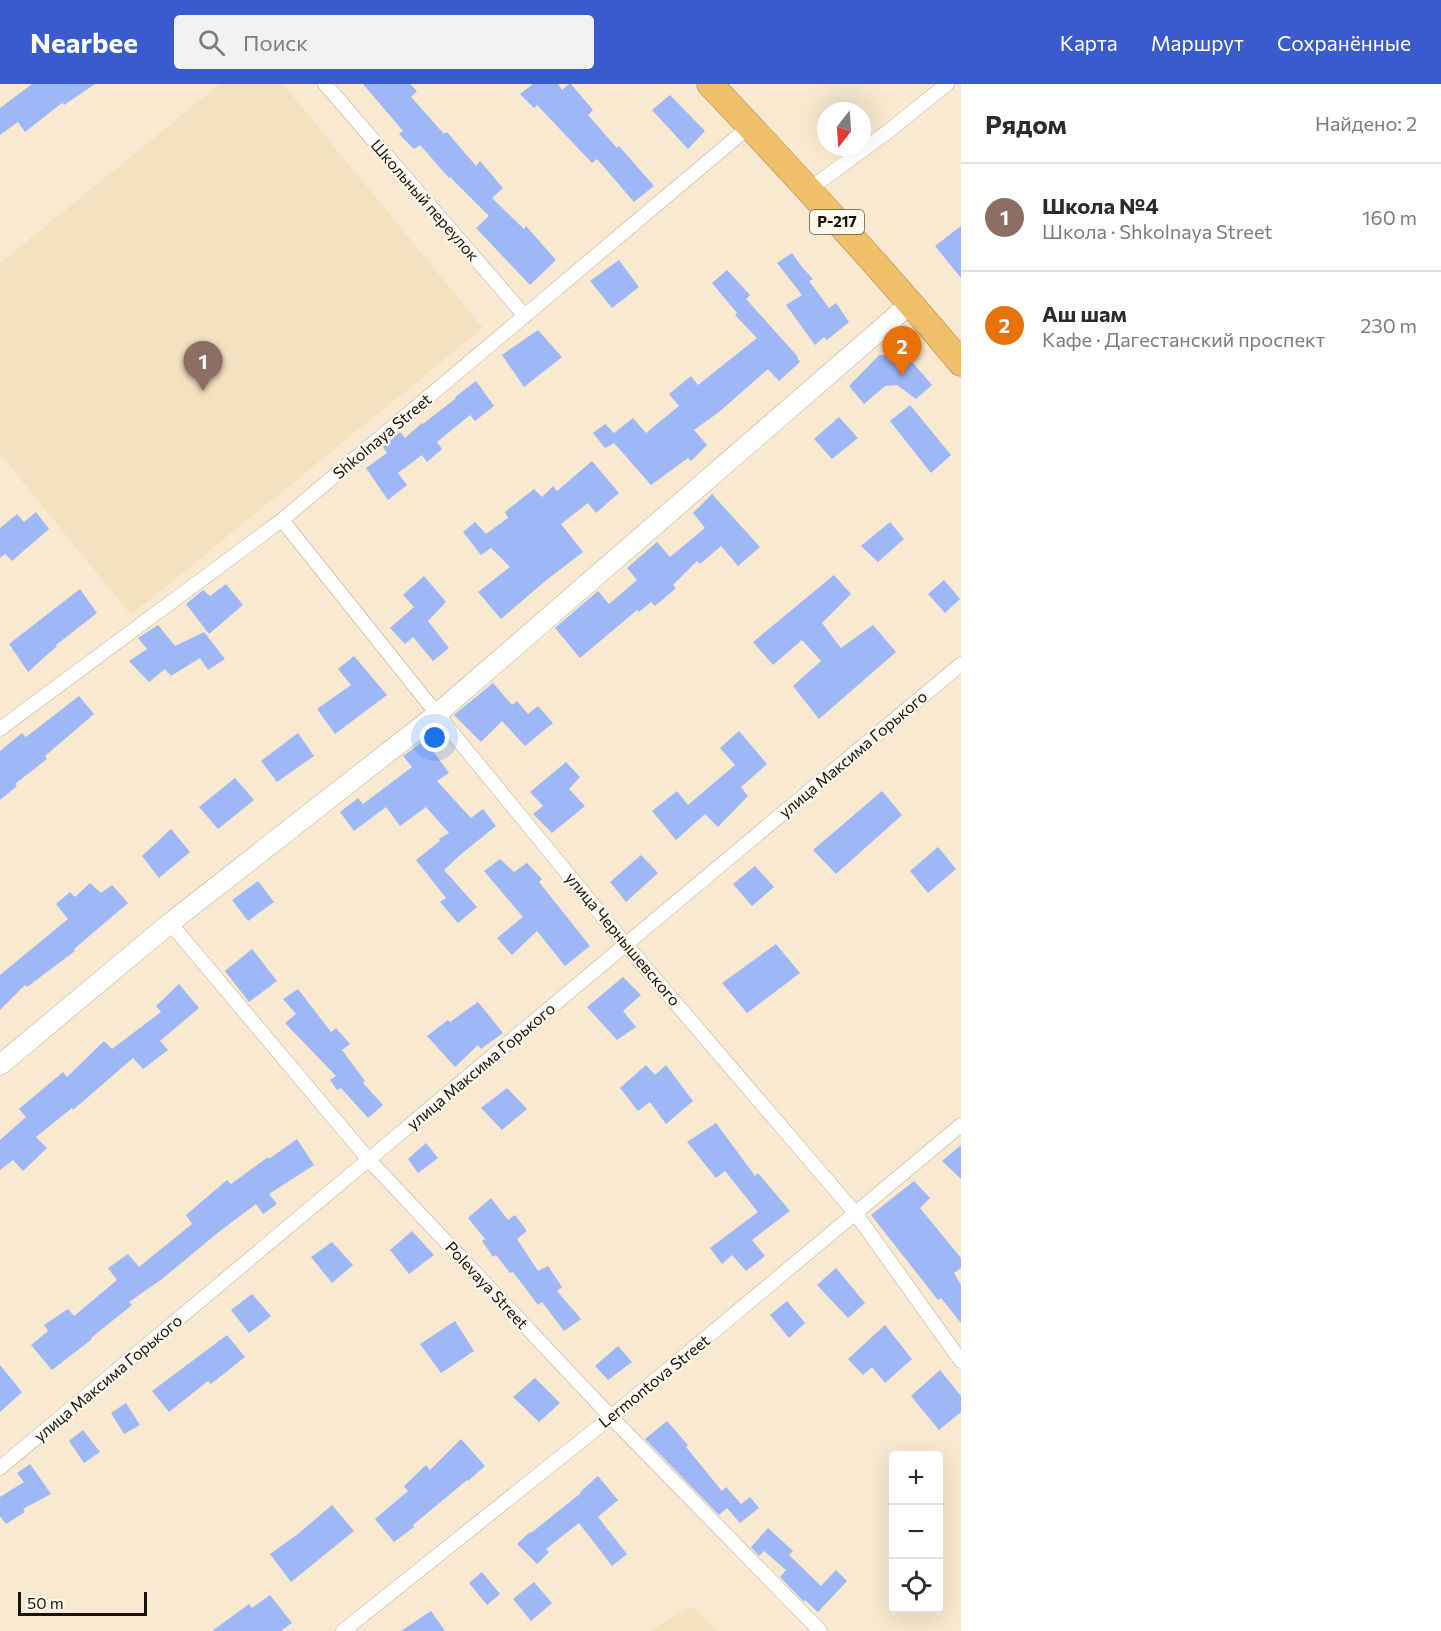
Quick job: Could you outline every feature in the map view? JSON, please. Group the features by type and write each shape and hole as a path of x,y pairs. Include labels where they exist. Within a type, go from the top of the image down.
{"highway":[{"name":"Р-217","path":"710,84 911,303 961,363"}],"street":[{"name":"Школьный переулок","path":"325,84 525,316"},
{"path":"808,190 886,133 947,84"},
{"name":"Shkolnaya Street","path":"0,729 282,520 750,126"},
{"path":"0,1065 170,923 437,714 911,303"},
{"name":"улица Чернышевского","path":"282,520 626,945 856,1214 961,1361"},
{"name":"улица Максима Горького","path":"0,1468 961,664"},
{"name":"Polevaya Street","path":"170,923 369,1160 610,1417 820,1631"},
{"name":"Lermontova Street","path":"342,1631 610,1417 961,1125"}],"shaded area":[{"path":"220,84 283,84 483,328 131,615 0,454 0,263"},
{"path":"692,1606 717,1631 649,1631"}],"building":[{"path":"32,84 95,84 64,105 62,103 25,132 18,122 0,135 0,108"},
{"path":"363,84 410,84 417,91 411,97 444,134 447,132 476,166 480,161 503,188 492,198 524,229 526,226 556,260 530,285 476,228 489,216 449,178 420,145 414,149 399,134 403,131"},
{"path":"533,84 558,84 562,90 571,84 593,110 588,115 654,186 634,202 597,159 592,163 537,105 534,108 520,94"},
{"path":"670,95 705,131 688,149 652,110"},
{"path":"961,226 961,278 935,246"},
{"path":"792,253 813,279 809,281 829,308 836,303 849,322 827,340 824,337 815,345 786,305 802,295 777,263"},
{"path":"619,260 639,287 612,308 590,281"},
{"path":"727,270 750,295 746,299 800,362 779,381 768,369 719,412 694,430 707,445 691,461 688,458 651,485 614,443 605,448 593,433 605,424 614,433 633,418 646,433 679,406 669,394 691,376 698,385 757,338 735,315 737,313 712,283"},
{"path":"538,330 562,357 524,387 502,355"},
{"path":"879,355 907,356 932,385 916,399 897,385 885,386 864,404 849,386"},
{"path":"476,381 494,406 475,421 470,415 437,442 442,449 427,462 422,455 398,473 407,485 388,500 366,468 387,453 383,447 400,432 405,438"},
{"path":"910,405 951,455 931,473 890,421"},
{"path":"839,417 858,438 832,459 814,439"},
{"path":"592,461 619,493 596,513 588,503 561,524 583,552 501,619 478,592 510,567 491,548 481,555 463,532 475,522 486,534 508,518 505,512 534,489 542,497 553,486 557,491"},
{"path":"712,494 760,547 738,566 721,546 700,564 697,561 673,585 676,588 655,606 651,602 639,612 637,610 580,658 555,628 598,591 609,604 637,580 627,568 657,542 670,557 705,528 693,513"},
{"path":"36,512 49,529 12,561 5,554 0,558 0,528 17,514 24,522"},
{"path":"890,522 904,539 878,562 861,546"},
{"path":"834,575 851,594 822,623 841,648 873,625 896,652 819,719 793,686 821,661 802,640 773,665 753,642"},
{"path":"424,576 446,602 428,621 449,648 433,661 413,637 405,644 390,628 414,607 403,595"},
{"path":"944,580 960,599 945,613 928,594"},
{"path":"226,584 243,605 209,634 186,604 203,590 210,596"},
{"path":"80,589 97,613 56,645 28,672 9,644"},
{"path":"158,625 175,646 204,632 225,659 208,670 200,658 171,676 165,669 149,682 129,661 147,649 138,638"},
{"path":"354,656 387,695 335,734 317,709 351,685 338,669"},
{"path":"493,683 512,705 517,701 528,714 538,706 553,723 525,746 502,721 481,742 454,715"},
{"path":"79,696 94,714 45,756 47,759 15,784 17,786 0,800 0,751 22,733 26,737"},
{"path":"739,731 767,764 741,787 748,796 718,827 705,814 676,840 652,811 677,791 688,805 735,765 720,748"},
{"path":"298,733 314,756 277,782 261,761"},
{"path":"425,740 449,773 437,781 471,818 483,809 496,826 444,870 477,907 458,923 440,902 446,898 416,860 449,833 426,807 400,826 386,807 354,831 340,812 358,798 363,804 412,767 403,756"},
{"path":"566,762 580,777 569,789 585,806 552,833 533,814 543,806 530,792"},
{"path":"235,778 254,800 218,829 199,807"},
{"path":"882,791 902,815 836,874 813,850"},
{"path":"171,829 190,852 159,878 142,856"},
{"path":"938,847 956,869 928,893 910,871"},
{"path":"641,855 658,873 626,902 610,882"},
{"path":"500,859 514,872 527,863 542,879 539,882 590,946 565,966 537,931 512,955 497,938 523,917 484,871"},
{"path":"755,866 774,887 752,906 733,884"},
{"path":"258,881 274,902 248,921 232,900"},
{"path":"90,883 101,893 112,885 128,903 74,949 75,951 27,987 25,985 0,1010 0,975 68,919 56,904 70,892 75,897"},
{"path":"776,944 800,973 747,1013 722,983"},
{"path":"252,949 277,981 249,1002 225,971"},
{"path":"623,977 641,995 623,1011 636,1027 617,1040 587,1007"},
{"path":"179,984 199,1008 160,1041 168,1050 143,1069 133,1058 73,1110 72,1108 36,1137 47,1148 23,1171 13,1160 0,1170 0,1140 26,1117 19,1109 63,1072 67,1077 104,1041 112,1049 161,1012 156,1006"},
{"path":"298,989 331,1032 336,1028 350,1044 342,1050 365,1081 363,1083 383,1105 368,1118 341,1088 337,1090 330,1080 336,1076 285,1023 296,1014 283,999"},
{"path":"478,1002 503,1033 481,1049 478,1045 455,1067 427,1036"},
{"path":"646,1065 655,1075 666,1065 693,1101 666,1124 650,1102 638,1111 620,1088"},
{"path":"507,1088 527,1109 502,1130 481,1108"},
{"path":"716,1123 755,1176 758,1173 790,1211 752,1240 765,1256 746,1271 732,1255 722,1264 710,1248 758,1212 725,1171 716,1178 687,1142"},
{"path":"297,1139 314,1165 269,1194 277,1204 263,1214 256,1204 162,1279 129,1302 132,1305 52,1370 31,1345 48,1331 44,1325 68,1309 74,1316 117,1280 108,1268 128,1254 139,1267 192,1224 186,1215 227,1180 231,1184"},
{"path":"426,1143 438,1158 418,1173 408,1159"},
{"path":"961,1145 961,1179 942,1161"},
{"path":"914,1181 930,1198 920,1208 961,1258 961,1268 954,1273 961,1285 961,1323 941,1298 938,1300 871,1215"},
{"path":"491,1198 508,1220 515,1215 527,1231 517,1239 538,1271 548,1266 562,1287 557,1291 581,1319 564,1331 542,1302 538,1305 513,1272 510,1273 496,1255 493,1257 482,1241 485,1239 468,1218"},
{"path":"412,1231 434,1255 409,1274 390,1250"},
{"path":"332,1242 353,1265 332,1283 311,1257"},
{"path":"836,1268 865,1303 848,1318 817,1285"},
{"path":"252,1294 271,1316 249,1333 231,1310"},
{"path":"787,1301 805,1323 789,1338 770,1315"},
{"path":"455,1321 474,1351 441,1373 420,1344"},
{"path":"885,1325 912,1359 885,1383 872,1367 863,1375 848,1359"},
{"path":"227,1335 245,1357 211,1384 208,1381 169,1412 152,1391"},
{"path":"618,1346 632,1362 608,1380 595,1366"},
{"path":"0,1365 22,1392 0,1412"},
{"path":"940,1370 961,1396 961,1412 939,1430 911,1396"},
{"path":"535,1378 560,1403 539,1422 513,1397"},
{"path":"126,1403 140,1425 124,1434 111,1413"},
{"path":"667,1421 722,1491 726,1487 741,1504 750,1497 759,1508 740,1523 727,1508 719,1515 645,1439"},
{"path":"83,1430 100,1452 84,1463 69,1441"},
{"path":"461,1439 485,1466 394,1542 375,1519 408,1491 404,1486 426,1465 430,1470"},
{"path":"30,1464 51,1494 23,1509 25,1512 6,1524 0,1516 0,1497 24,1482 17,1473"},
{"path":"598,1476 618,1500 598,1517 627,1554 612,1566 579,1523 546,1549 549,1552 537,1564 517,1544 581,1493"},
{"path":"332,1505 354,1531 291,1582 270,1554"},
{"path":"768,1528 793,1551 789,1555 821,1586 836,1570 847,1581 818,1612 805,1600 804,1602 780,1577 786,1570 764,1551 759,1556 751,1547"},
{"path":"482,1572 500,1594 487,1605 469,1583"},
{"path":"534,1582 552,1603 531,1621 513,1599"},
{"path":"270,1595 292,1623 281,1631 212,1631 249,1604 252,1608"},
{"path":"431,1611 445,1631 401,1631"}],"place":[{"name":"Аш шам","path":"902,376"},
{"name":"Школа №4","path":"203,391"}]}
